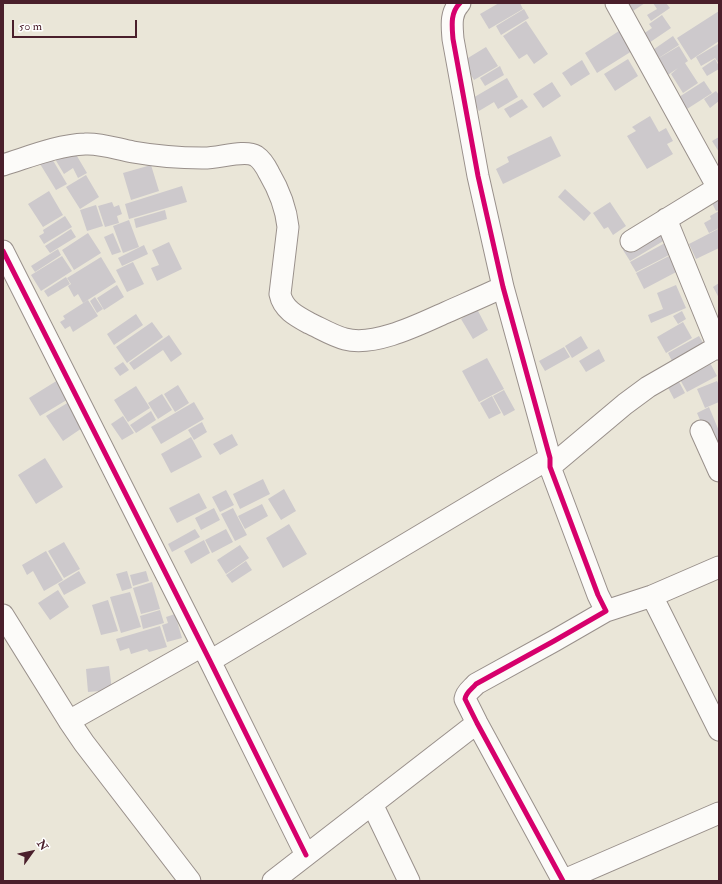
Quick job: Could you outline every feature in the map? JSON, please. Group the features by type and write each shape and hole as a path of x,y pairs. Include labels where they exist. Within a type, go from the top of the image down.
{"street":[{"path":"460,3 453,12 451,21 453,39 478,176 503,287 550,462 598,595 606,611"},
{"path":"616,3 718,187 631,241"},
{"path":"3,165 59,148 85,144 95,144 132,152 173,158 208,158 245,154 258,157 278,188 288,227 280,294 282,301 295,316 322,330 345,339 370,339 392,334 419,324 503,287"},
{"path":"69,721 206,653 550,462 648,387 719,347 666,219"},
{"path":"3,251 306,855"},
{"path":"701,431 719,471"},
{"path":"719,567 652,596 606,611 476,684 468,692 465,699 562,881 719,813"},
{"path":"652,596 719,730"},
{"path":"3,615 84,743 190,881"},
{"path":"273,881 477,723"},
{"path":"372,804 409,881"}],"building":[{"path":"499,3 520,3 523,9 489,29 480,14"},
{"path":"628,3 645,3 633,11"},
{"path":"653,3 666,3 670,8 651,21 647,15 657,9"},
{"path":"524,9 529,18 501,35 496,26"},
{"path":"719,11 719,41 691,60 677,38"},
{"path":"662,15 671,28 643,47 637,38 652,28 649,24"},
{"path":"526,21 548,54 534,64 527,54 519,59 503,36"},
{"path":"619,31 632,51 597,73 585,53"},
{"path":"673,36 679,45 654,61 679,46 688,61 685,63 698,83 683,93 671,74 678,68 662,79 647,54"},
{"path":"718,44 719,64 715,58 701,66 696,57"},
{"path":"486,47 498,66 474,80 463,61"},
{"path":"628,59 638,76 615,91 604,74"},
{"path":"715,59 719,69 707,76 702,68"},
{"path":"582,60 590,74 571,86 562,73"},
{"path":"500,66 504,75 485,86 480,78"},
{"path":"507,78 518,97 498,109 494,102 479,111 471,99"},
{"path":"704,81 712,93 687,109 679,97"},
{"path":"552,82 561,96 543,108 533,94"},
{"path":"716,91 719,95 719,101 710,108 704,99"},
{"path":"522,99 528,107 510,118 504,109"},
{"path":"650,116 659,132 666,128 673,141 667,144 673,154 647,169 627,136 636,131 632,127"},
{"path":"551,136 561,156 503,184 496,169 509,162 507,157"},
{"path":"719,137 719,152 712,141"},
{"path":"74,151 87,173 78,178 73,168 64,174 52,154"},
{"path":"48,152 67,184 56,190 37,159"},
{"path":"151,165 159,191 131,200 123,173"},
{"path":"86,175 99,197 80,209 66,187"},
{"path":"182,186 187,202 129,219 125,204"},
{"path":"565,189 591,213 584,221 558,197"},
{"path":"49,191 63,215 43,227 28,204"},
{"path":"719,195 719,210 716,211 710,199"},
{"path":"112,202 114,207 119,205 122,214 117,216 119,223 105,227 98,206"},
{"path":"610,202 626,226 613,235 608,227 604,229 593,213"},
{"path":"96,205 103,226 87,231 80,210"},
{"path":"165,210 167,219 136,228 134,219"},
{"path":"719,211 719,228 709,233 704,223 711,219 710,216"},
{"path":"65,216 72,227 44,244 39,236 44,233 43,230"},
{"path":"129,220 139,247 123,253 113,226"},
{"path":"71,229 76,237 50,253 45,246"},
{"path":"659,229 665,240 630,261 623,250"},
{"path":"718,229 719,248 696,259 689,244"},
{"path":"88,233 101,253 74,270 62,250"},
{"path":"113,233 121,252 112,255 104,237"},
{"path":"169,242 182,269 157,281 151,268 159,265 152,250"},
{"path":"665,243 671,254 636,272 630,262"},
{"path":"144,245 148,254 122,266 118,258"},
{"path":"58,249 61,255 35,272 31,266"},
{"path":"671,255 680,270 644,289 636,273"},
{"path":"62,256 72,271 41,291 31,275"},
{"path":"101,257 116,282 83,303 78,294 74,297 68,286 71,284 67,278"},
{"path":"133,262 144,284 127,292 116,270"},
{"path":"66,277 70,284 48,297 44,291"},
{"path":"719,283 719,298 713,287"},
{"path":"117,285 124,297 104,310 97,298"},
{"path":"676,285 686,308 651,323 648,315 663,309 657,293"},
{"path":"95,297 103,309 97,313 90,301"},
{"path":"88,300 98,316 73,332 70,326 65,329 60,322 65,319 63,316"},
{"path":"477,309 488,330 473,339 461,319"},
{"path":"682,311 686,319 678,324 673,316"},
{"path":"136,314 143,325 114,345 107,334"},
{"path":"152,322 163,337 127,363 116,347"},
{"path":"683,322 692,338 666,353 657,337"},
{"path":"169,335 182,354 171,362 163,350 134,370 129,363"},
{"path":"581,336 588,348 572,358 565,346"},
{"path":"699,336 707,349 675,367 668,353"},
{"path":"564,347 570,357 545,371 539,361"},
{"path":"599,349 605,361 586,372 579,361"},
{"path":"487,358 504,389 479,402 462,371"},
{"path":"708,359 717,376 687,392 678,376"},
{"path":"123,362 129,370 120,376 114,368"},
{"path":"676,376 685,393 674,399 665,382"},
{"path":"58,380 70,398 40,416 29,398"},
{"path":"717,381 719,385 719,402 705,408 697,389"},
{"path":"178,385 189,403 175,412 164,394"},
{"path":"136,386 150,408 128,422 114,400"},
{"path":"504,390 515,410 504,416 493,396"},
{"path":"162,394 172,410 158,419 148,403"},
{"path":"492,396 501,413 489,419 480,403"},
{"path":"69,402 85,426 63,441 46,416"},
{"path":"194,402 204,419 161,444 151,427"},
{"path":"709,407 719,431 719,453 712,448 697,413"},
{"path":"151,411 156,420 136,433 130,425"},
{"path":"123,416 134,433 122,440 111,424"},
{"path":"202,422 207,432 194,440 188,430"},
{"path":"232,434 238,445 220,455 213,444"},
{"path":"191,437 202,457 171,473 161,454"},
{"path":"45,458 63,487 36,504 18,475"},
{"path":"263,479 270,494 240,509 233,494"},
{"path":"284,489 296,511 281,520 268,499"},
{"path":"226,490 234,505 220,512 212,497"},
{"path":"199,493 207,508 177,523 169,508"},
{"path":"262,504 268,516 245,529 238,516"},
{"path":"214,508 220,520 201,530 195,518"},
{"path":"233,508 247,535 235,541 221,514"},
{"path":"289,524 307,554 283,568 266,538"},
{"path":"195,529 200,537 172,552 168,544"},
{"path":"226,529 233,542 212,553 205,540"},
{"path":"204,540 210,553 191,564 184,551"},
{"path":"64,542 80,569 64,578 48,551"},
{"path":"240,545 249,558 226,574 217,560"},
{"path":"46,551 63,580 44,591 33,571 27,575 22,565"},
{"path":"246,561 252,570 232,583 226,575"},
{"path":"79,571 86,583 64,595 58,584"},
{"path":"127,571 132,588 122,591 116,574"},
{"path":"146,571 149,581 133,586 130,575"},
{"path":"152,582 160,609 141,614 133,588"},
{"path":"58,590 69,607 50,620 38,603"},
{"path":"130,592 141,627 121,633 110,597"},
{"path":"108,600 118,631 101,635 92,605"},
{"path":"160,610 164,623 143,629 140,616"},
{"path":"175,614 182,638 167,642 162,625 168,623 166,617"},
{"path":"160,626 167,647 149,652 147,649 131,654 129,648 120,651 116,639"},
{"path":"109,666 112,690 88,692 86,669"}],"cycle path":[{"path":"460,3 453,15 453,39 478,176 503,287 550,458 550,467 598,595 606,611 476,684 468,692 465,699 563,881"},
{"path":"3,251 306,855"}]}
